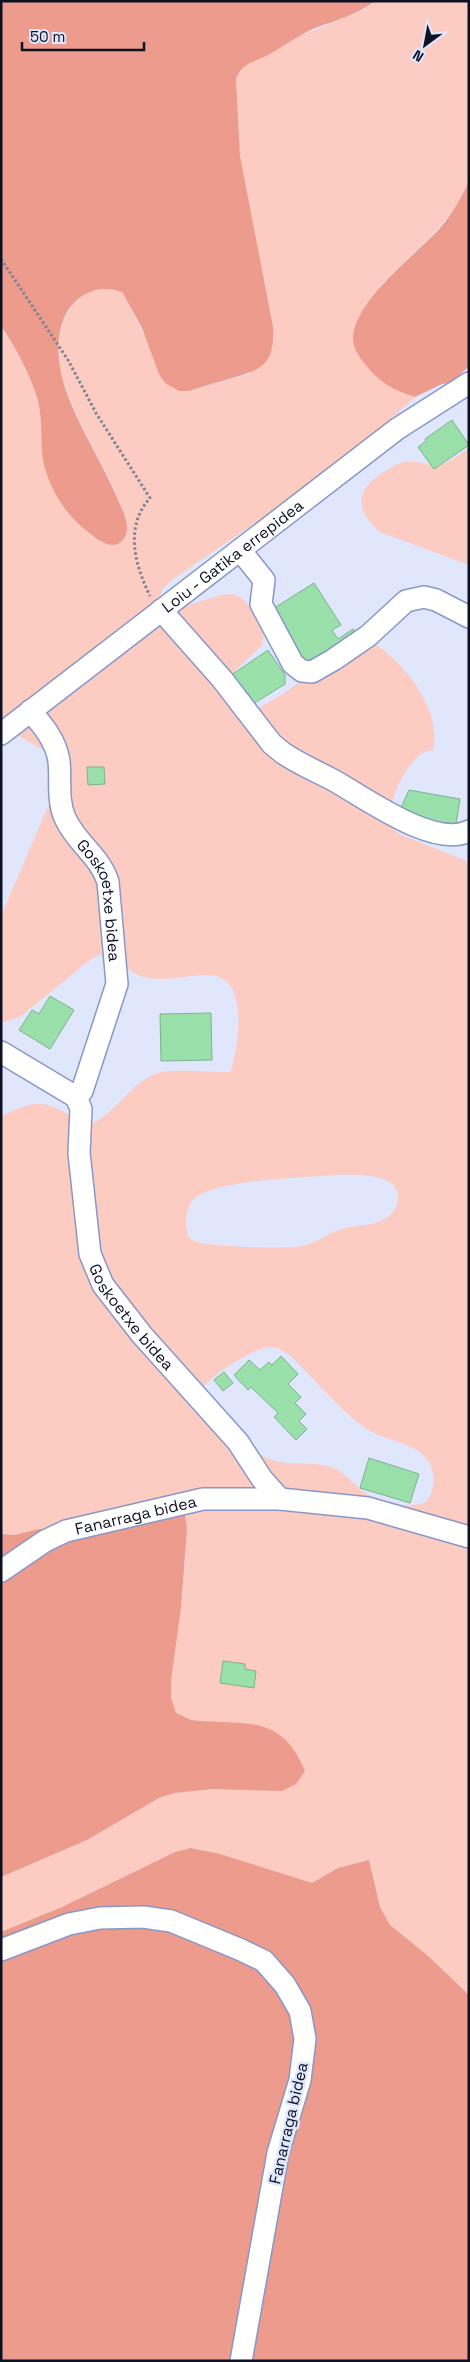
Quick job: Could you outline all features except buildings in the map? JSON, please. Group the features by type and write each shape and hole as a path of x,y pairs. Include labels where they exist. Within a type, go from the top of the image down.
{"street":[{"name":"Loiu - Gatika errepidea","path":"1,734 397,429 469,383"},
{"path":"240,550 264,580 261,604 293,664 302,671 312,672 334,660 368,636 406,602 424,596 469,617"},
{"path":"161,610 222,679 272,744 283,753 405,821 439,833 461,835 469,831"},
{"name":"Goskoetxe bidea","path":"30,711 44,726 52,740 56,753 59,794 65,819 74,834 104,869 108,882 117,984 82,1091 76,1097 81,1109 78,1153 90,1254 103,1285 142,1335 238,1442 262,1478 280,1499"},
{"path":"1,1052 76,1097"},
{"name":"Fanarraga bidea","path":"1,1571 45,1542 66,1531 203,1499 280,1499 368,1508 469,1537"},
{"name":"Fanarraga bidea","path":"1,1950 69,1924 100,1918 143,1917 171,1921 239,1949 264,1961 285,1985 300,2011 305,2039 300,2080 278,2153 241,2361"}],"path":[{"path":"1,259 68,360 96,413 150,498 141,508 135,528 134,544 140,576 152,601 161,610"}],"shaded area":[{"path":"1,1 375,1 354,14 315,28 297,37 249,64 241,70 236,79 240,156 273,327 271,351 263,365 248,373 189,391 179,391 165,383 159,374 142,328 122,292 103,289 91,292 79,298 64,317 58,342 63,382 76,414 122,509 127,530 125,537 116,545 104,543 83,528 68,513 56,494 44,464 41,418 37,397 22,360 1,326"},
{"path":"375,1 469,1 468,184 457,205 441,225 370,299 359,319 353,340 402,393 415,397 358,447 328,470 172,580 163,588 161,599 185,606 221,595 233,594 242,598 252,609 264,631 262,645 228,678 254,710 282,694 308,675 354,631 369,639 384,651 399,664 423,697 431,715 434,732 433,750 424,753 416,759 401,779 387,823 399,834 469,862 469,1995 390,1925 380,1907 369,1860 338,1868 312,1883 191,1848 175,1852 62,1907 1,1932 1,1877 87,1840 159,1798 175,1793 233,1789 203,1722 186,1719 178,1715 173,1708 171,1698 172,1660 181,1609 187,1529 39,1529 14,1535 1,1534 1,1116 22,1107 45,1104 81,1122 90,1123 106,1115 141,1082 161,1072 231,1072 238,1030 238,1014 236,999 231,986 222,978 208,975 168,979 144,977 104,953 91,959 20,1017 1,1023 1,916 52,797 50,754 19,736 1,733 1,326 24,365 37,396 43,449 54,491 126,519 113,486 83,428 64,384 59,361 58,339 64,319 77,301 87,293 104,289 122,292 172,388 189,391 249,374 274,339 240,156 236,79 239,71 246,64 297,37 363,10","holes":["335,1175 364,1175 384,1179 392,1184 397,1191 398,1200 395,1209 384,1220 372,1224 348,1227 298,1247 270,1248 206,1244 192,1240 188,1236 186,1226 187,1211 194,1199 205,1192 239,1183","266,1347 277,1348 288,1354 338,1405 369,1430 415,1449 422,1454 430,1464 434,1481 432,1492 426,1502 410,1505 392,1504 375,1498 361,1490 338,1470 317,1464 281,1462 263,1457 241,1440 199,1392 230,1365"]},
{"path":"469,182 469,366 451,383 442,384 415,397 387,385 370,370 354,347 355,325 363,310 387,280 445,222"},
{"path":"469,447 469,565 380,532 366,516 362,508 361,500 363,493 367,485 384,472 410,461 433,465 443,464 457,457"},
{"path":"181,1512 185,1515 187,1529 181,1608 171,1680 171,1698 176,1713 191,1720 244,1723 272,1731 285,1739 295,1752 305,1771 296,1784 282,1791 213,1789 175,1793 159,1798 87,1840 1,1877 1,1534 14,1535 39,1529"},
{"path":"191,1848 220,1854 312,1883 338,1868 369,1860 380,1907 390,1925 428,1956 469,1995 469,2361 1,2361 1,1932 62,1907 175,1852"}]}
